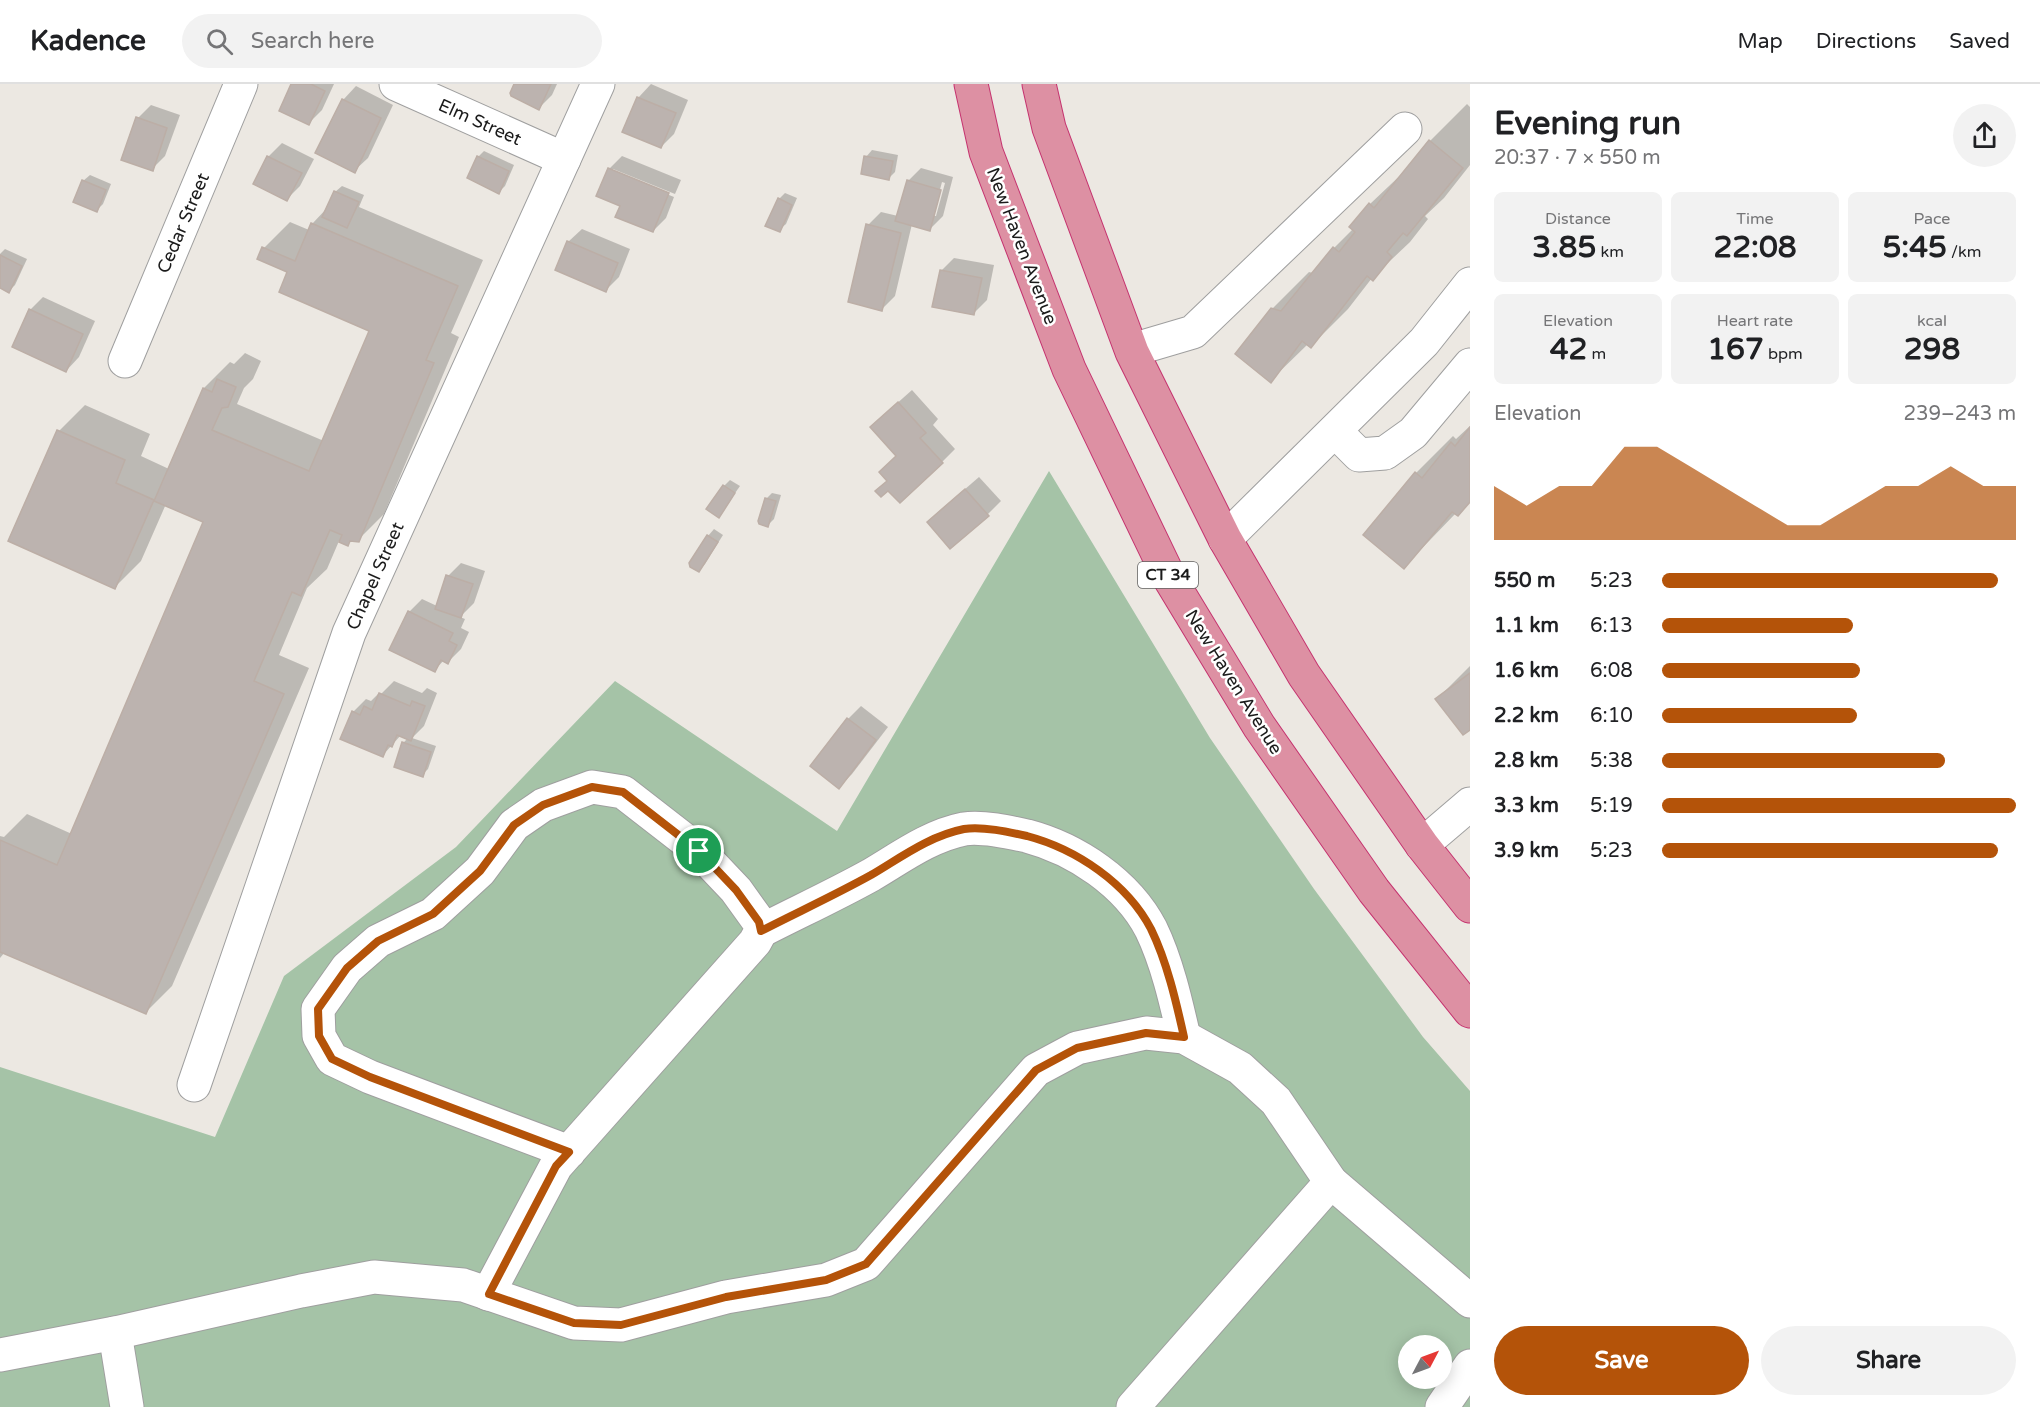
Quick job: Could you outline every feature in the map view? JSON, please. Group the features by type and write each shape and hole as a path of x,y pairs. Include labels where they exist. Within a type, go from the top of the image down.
{"highway":[{"name":"New Haven Avenue","path":"970,84 986,152 1069,369 1170,579 1272,746 1374,891 1470,1011"},
{"path":"1039,84 1049,128 1132,350 1226,539 1304,675 1422,845 1470,906"}],"street":[{"name":"Cedar Street","path":"125,362 242,84"},
{"name":"Elm Street","path":"396,84 564,159"},
{"name":"Chapel Street","path":"194,1085 349,633 598,84"},
{"path":"1132,350 1193,332 1405,129"},
{"path":"1226,539 1424,342 1470,284"},
{"path":"1335,431 1359,455 1385,453 1413,433 1470,365"},
{"path":"569,1152 370,1077 332,1059 319,1036 318,1009 347,968 378,941 433,914 480,871 514,825 543,805 592,787 623,792 699,851 736,890 759,922 761,931"},
{"path":"1422,845 1470,804"},
{"path":"489,1294 556,1166 747,951 761,931 870,875 920,845 965,829 1005,831 1048,842 1085,860 1129,897 1150,929 1172,987 1184,1037"},
{"path":"0,1355 115,1333 374,1277 463,1285 574,1323 621,1325 726,1297 826,1280 866,1264 1036,1070 1077,1048 1146,1033 1184,1037 1240,1068 1276,1101 1331,1182 1470,1301"},
{"path":"1133,1407 1331,1182"},
{"path":"115,1333 127,1407"},
{"path":"1442,1407 1470,1366"}],"green space":[{"path":"1049,471 1210,738 1314,889 1423,1037 1470,1091 1470,1407 0,1407 0,1067 215,1137 284,976 456,847 615,681 837,831"}],"building":[{"path":"291,84 311,84 325,91 309,125 279,111"},
{"path":"514,84 551,84 539,110 511,96"},
{"path":"637,97 676,113 661,148 622,132"},
{"path":"342,99 381,118 355,173 315,153"},
{"path":"136,117 167,128 153,171 121,160"},
{"path":"1429,140 1463,168 1407,236 1403,233 1387,252 1392,257 1373,281 1367,276 1311,348 1302,341 1271,383 1235,354 1271,308 1281,311 1333,247 1339,252 1355,232 1349,227 1369,203 1374,208"},
{"path":"267,156 302,173 287,201 253,184"},
{"path":"477,156 509,171 499,194 467,178"},
{"path":"864,156 893,161 889,180 861,174"},
{"path":"608,168 669,193 653,232 615,217 620,206 596,196"},
{"path":"82,180 106,190 97,212 73,202"},
{"path":"907,180 941,190 930,231 895,221"},
{"path":"334,191 359,202 347,228 322,217"},
{"path":"778,198 792,205 780,232 765,226"},
{"path":"311,223 458,286 426,360 434,363 359,542 350,541 348,546 339,542 342,535 330,530 301,596 292,592 254,681 284,694 146,1014 0,952 0,840 57,865 203,522 154,501 203,388 212,392 217,379 236,387 228,407 222,408 212,430 309,471 369,331 279,292 287,272 257,259 262,247 295,261"},
{"path":"866,224 901,233 882,311 848,302"},
{"path":"567,241 618,263 606,292 555,270"},
{"path":"0,255 22,266 9,293 0,288"},
{"path":"940,270 982,278 974,315 932,307"},
{"path":"29,309 83,334 66,372 12,347"},
{"path":"898,402 926,433 920,438 943,463 900,503 888,491 881,497 875,491 887,481 879,472 896,456 870,427"},
{"path":"1470,427 1470,502 1458,516 1452,512 1404,569 1363,535 1415,472 1422,478 1451,442 1455,446"},
{"path":"57,430 125,460 116,483 154,500 115,589 8,541"},
{"path":"723,485 735,493 719,518 706,509"},
{"path":"965,489 989,516 950,549 927,522"},
{"path":"765,498 776,501 768,527 759,524 758,521"},
{"path":"707,535 718,542 699,572 690,567 689,563"},
{"path":"446,575 473,584 461,618 435,609"},
{"path":"408,611 453,633 449,641 457,645 448,664 441,660 435,672 389,650"},
{"path":"1470,673 1470,730 1463,735 1435,699"},
{"path":"379,693 410,706 412,701 425,706 411,741 397,735 392,747 388,745 383,757 340,739 352,711 360,715 364,706 372,710"},
{"path":"847,718 876,740 839,789 810,766"},
{"path":"402,742 431,752 423,777 394,767"}],"route":[{"path":"592,787 623,792 699,851 736,890 759,922 761,931 870,875 920,845 965,829 1005,831 1048,842 1085,860 1129,897 1150,929 1172,987 1184,1037 1146,1033 1077,1048 1036,1070 866,1264 826,1280 726,1297 621,1325 574,1323 489,1294 556,1166 569,1152 370,1077 332,1059 319,1036 318,1009 347,968 378,941 433,914 480,871 514,825 543,805 592,787"}]}
